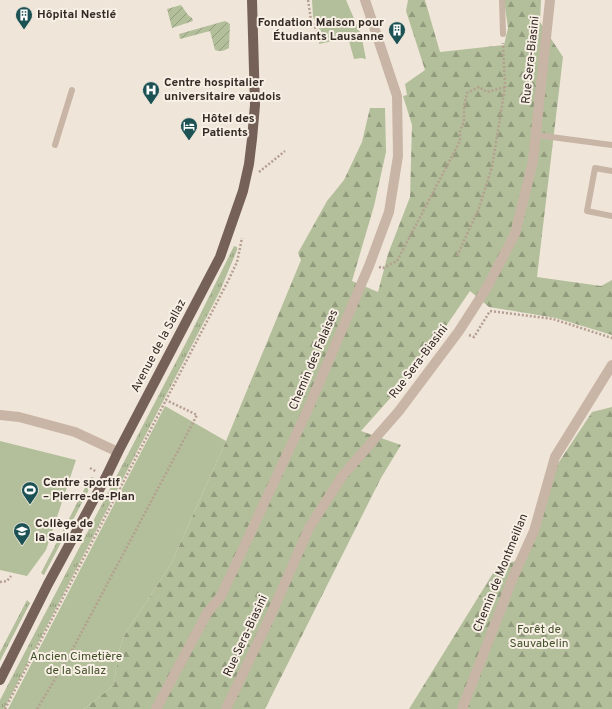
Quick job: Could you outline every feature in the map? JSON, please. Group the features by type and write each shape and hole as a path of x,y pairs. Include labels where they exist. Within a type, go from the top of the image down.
{"main road":[{"name":"Avenue de la Sallaz","path":"0,680 48,584 106,477 220,257 243,191 249,164 255,105 252,0"}],"street":[{"name":"Chemin des Falaises","path":"156,709 207,613 221,596 308,409 369,266 390,212 398,156 397,96 365,0"},
{"name":"Rue Sera-Biasini","path":"226,709 270,617 309,528 342,475 399,411 460,331 486,289 516,234 533,161 550,0"},
{"name":"Chemin de Montmeillan","path":"462,709 514,575 534,531 555,457 612,365"},
{"path":"0,415 19,417 75,432 118,452"}],"lane":[{"path":"502,0 503,34"},
{"path":"55,145 72,90"},
{"path":"536,135 612,145"},
{"path":"612,171 595,168 587,211 612,216"}],"path":[{"path":"308,0 311,20 317,31 316,39"},
{"path":"457,256 479,208 492,167 505,87 503,34"},
{"path":"369,266 382,268 397,261 460,141 460,131 464,122 464,107 467,94 479,87 487,92 505,87"},
{"path":"259,172 285,150"},
{"path":"6,709 228,281 237,262 242,238"},
{"path":"460,331 474,337 490,311 553,319 612,338"},
{"path":"37,709 69,656 196,419 197,415 166,400"},
{"path":"90,468 97,472"},
{"path":"0,582 7,581 12,576"}],"green space":[{"path":"312,0 346,0 361,35 319,44 320,31 313,17"},
{"path":"408,0 425,0 440,52 504,45 508,28 504,0 541,0 540,22 563,57 537,277 601,286 612,280 612,335 556,318 489,307 470,291 418,367 361,431 401,445 381,478 265,709 84,709 114,685 118,654 124,636 171,564 226,441 301,260 298,253 327,201 344,180 362,142 370,108 385,108 386,152 374,206 352,281 378,292 388,254 410,197 412,125 403,96 407,95 405,84 425,70 406,11"},
{"path":"181,5 193,21 172,28 167,9"},
{"path":"225,21 230,24 229,48 225,50 215,50 210,31 180,39 179,34"},
{"path":"362,39 366,59 354,59 349,41"},
{"path":"234,246 237,247 237,250 220,291 4,709 0,709 0,700 191,333"},
{"name":"Ancien Cimetière de la Sallaz","path":"165,406 226,441 171,564 124,636 118,654 114,685 84,709 8,709"},
{"name":"Forêt de Sauvabelin","path":"612,407 612,709 409,709 495,570 517,560 557,465 592,412"},
{"name":"Centre sportif – Pierre-de-Plan","path":"0,441 76,460 46,550 27,576 0,570"},
{"path":"92,477 94,480 44,575 41,573 90,478"},
{"path":"27,600 30,603 0,661 0,652"}],"place":[{"name":"Hôpital Nestlé","path":"24,30"},
{"name":"Fondation Maison pour Étudiants Lausanne","path":"397,45"},
{"name":"Centre hospitalier universitaire vaudois","path":"151,105"},
{"name":"Hôtel des Patients","path":"189,141"},
{"name":"Centre sportif – Pierre-de-Plan","path":"30,505"},
{"name":"Collège de la Sallaz","path":"22,546"}]}
